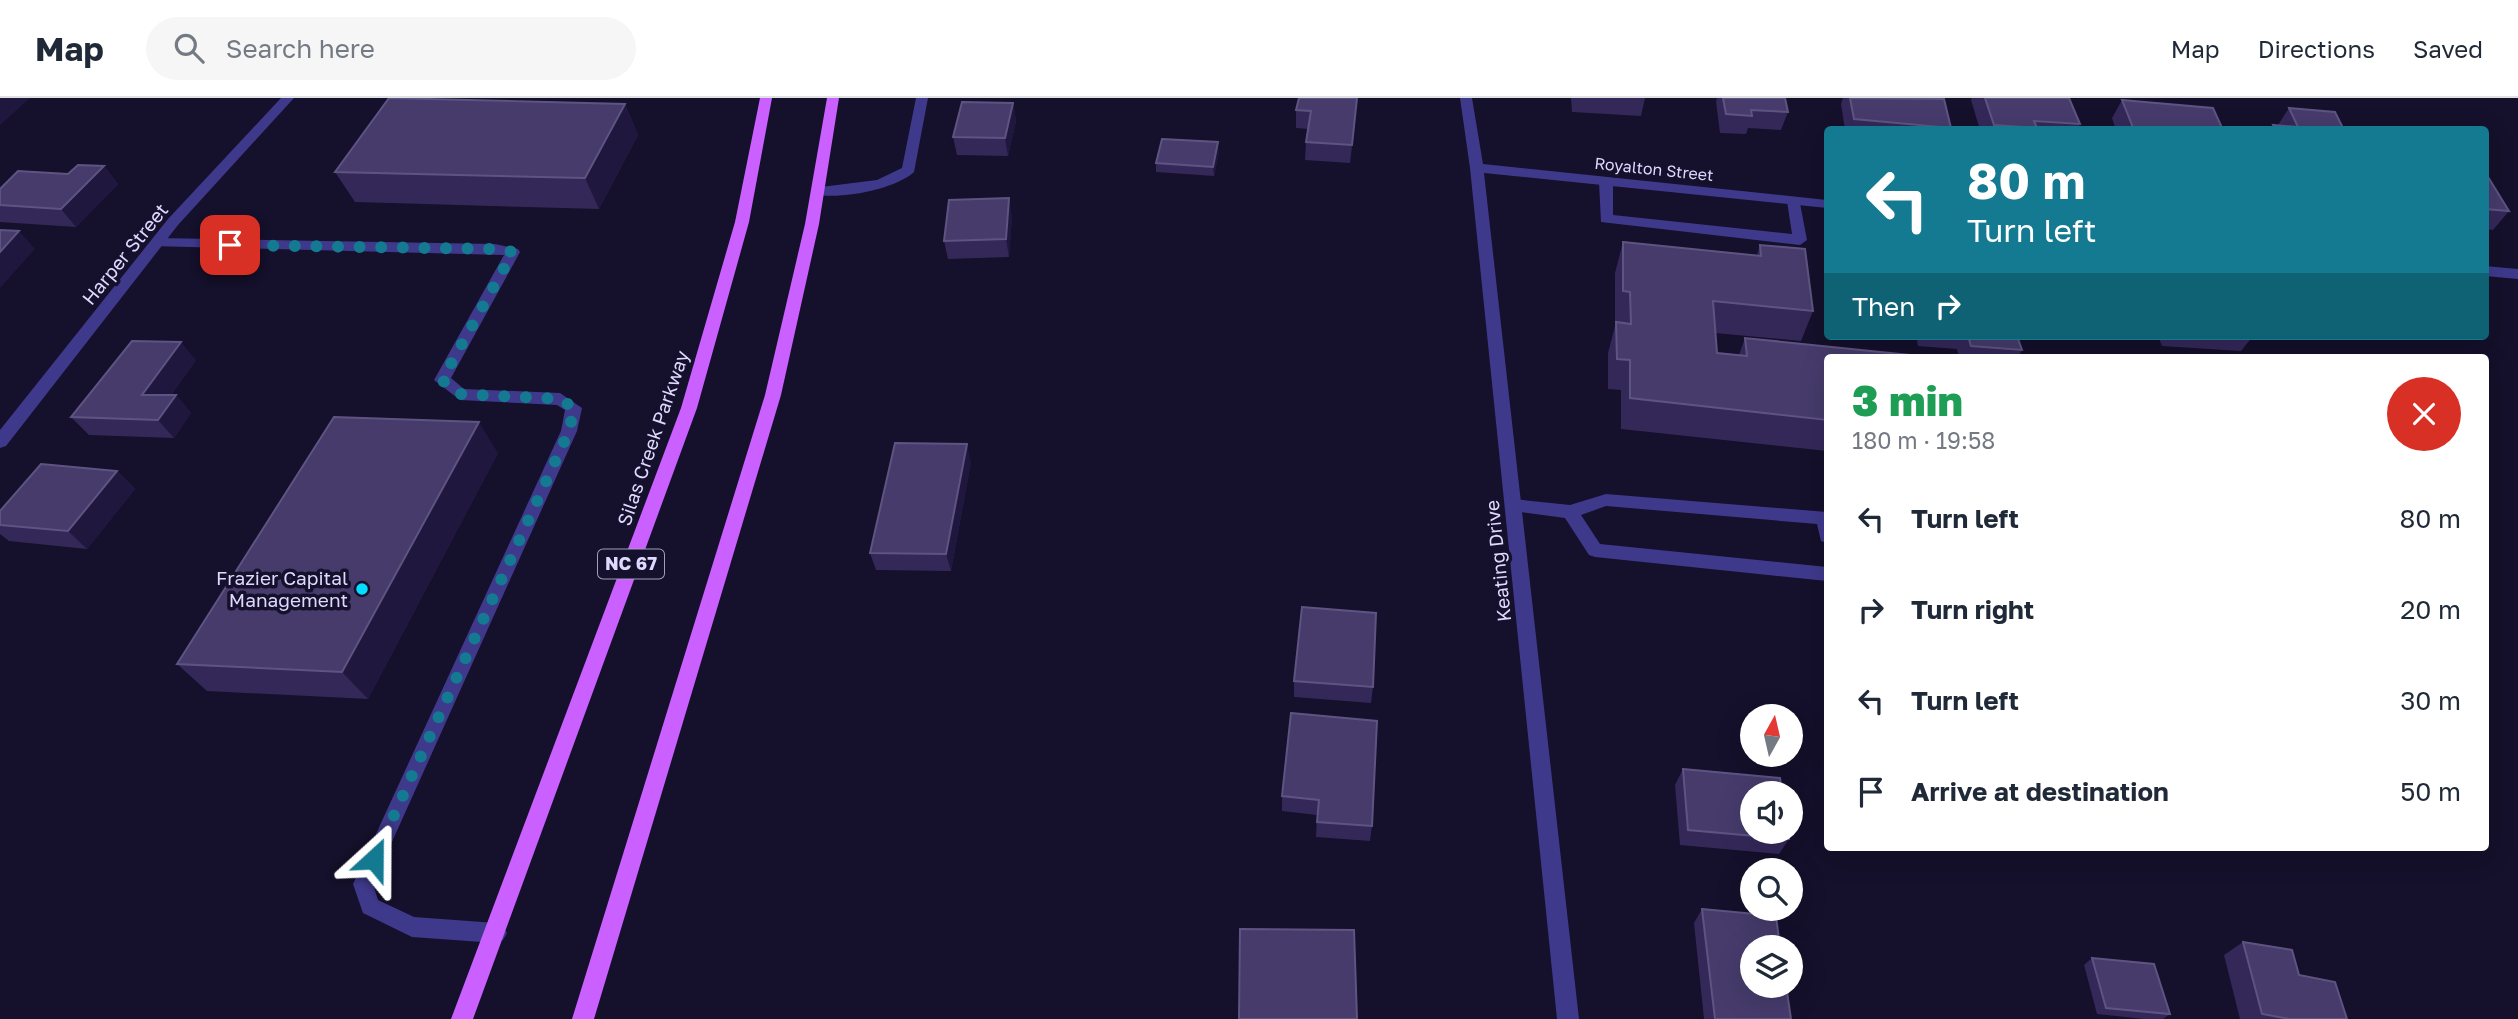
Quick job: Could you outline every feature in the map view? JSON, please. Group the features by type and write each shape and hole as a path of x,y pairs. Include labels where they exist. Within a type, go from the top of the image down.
{"main road":[{"name":"Silas Creek Parkway","path":"462,1019 689,408 743,222 766,98"},
{"path":"583,1019 773,395 818,191 833,98"}],"street":[{"name":"Harper Street","path":"0,442 157,243 288,98"},
{"path":"818,191 874,184 904,175 909,169 922,98"},
{"name":"Keating Drive","path":"1466,98 1477,168 1568,1019"},
{"name":"Royalton Street","path":"1477,168 1824,204"},
{"path":"1606,182 1606,219 1800,240 1794,201"},
{"path":"157,243 495,249 513,252 442,380 460,394 560,399 574,408 569,431 363,884 370,906 412,927 496,933"},
{"path":"2489,271 2518,274"},
{"path":"1513,505 1570,512 1606,500 1824,519"},
{"path":"1570,512 1595,550 1824,573"}],"building":[{"path":"389,98 625,104 585,178 335,172"},
{"path":"1299,98 1357,98 1352,145 1306,142 1311,111 1296,110"},
{"path":"1723,98 1785,98 1788,112 1751,110 1752,116 1726,114"},
{"path":"1850,98 1944,99 1951,126 1929,126 1854,119"},
{"path":"1985,98 2069,98 2080,124 2034,121 2036,126 1994,125"},
{"path":"2122,100 2213,108 2221,126 2132,126"},
{"path":"962,102 1013,103 1005,138 953,137"},
{"path":"2289,108 2335,112 2342,126 2298,126"},
{"path":"1162,139 1218,142 1213,167 1156,163"},
{"path":"78,165 104,166 61,209 0,205 0,189 18,171 68,174"},
{"path":"2489,178 2509,211 2489,209"},
{"path":"1009,198 1006,239 944,241 949,200"},
{"path":"0,230 19,231 0,252"},
{"path":"1623,242 1761,256 1760,245 1805,249 1813,311 1713,301 1717,353 1747,356 1745,338 1900,354 1824,354 1824,420 1630,398 1630,360 1617,359 1616,322 1631,324 1630,292 1623,291"},
{"path":"1969,340 2018,340 2022,350 1971,346"},
{"path":"132,341 181,342 142,395 176,395 158,420 71,417"},
{"path":"334,417 479,422 342,672 177,664"},
{"path":"895,443 967,444 946,554 870,553"},
{"path":"41,464 117,471 68,531 0,525 0,511"},
{"path":"1302,607 1376,613 1373,687 1294,681"},
{"path":"1291,713 1377,721 1372,826 1317,822 1319,800 1282,796"},
{"path":"1683,769 1780,778 1780,781 1740,781 1740,835 1688,830"},
{"path":"1702,909 1740,913 1740,921 1777,921 1778,935 1740,935 1740,998 1788,998 1791,1019 1715,1019"},
{"path":"1240,929 1354,930 1357,1019 1239,1019"},
{"path":"2243,942 2292,950 2299,975 2335,982 2347,1019 2290,1019 2262,1014"},
{"path":"2092,958 2154,964 2170,1014 2106,1008"}],"place":[{"name":"Frazier Capital Management","path":"362,589"}],"route":[{"path":"230,245 495,249 513,252 442,380 460,394 560,399 574,408 569,431 374,859"}]}
